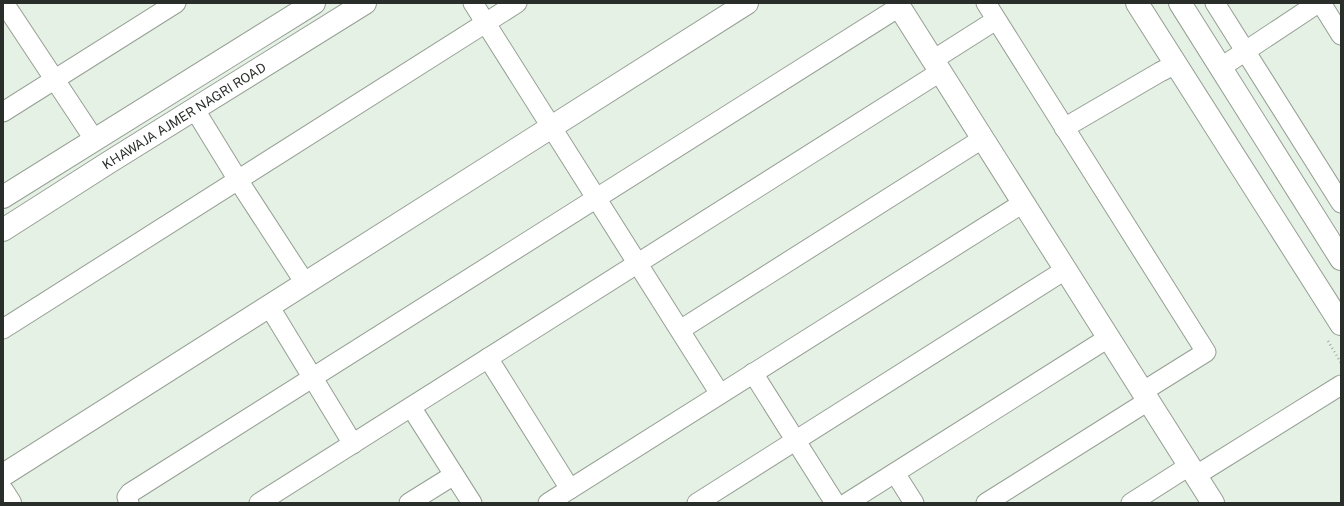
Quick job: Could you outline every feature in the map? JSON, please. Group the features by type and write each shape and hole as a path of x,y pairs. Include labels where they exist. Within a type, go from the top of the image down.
{"main road":[{"name":"KHAWAJA AJMER NAGRI ROAD","path":"3,197 314,3"},
{"name":"KHAWAJA AJMER NAGRI ROAD","path":"3,230 365,3"},
{"path":"3,475 747,3"},
{"path":"1137,3 1341,324"},
{"path":"1180,3 1341,259"},
{"path":"898,5 1213,503"},
{"path":"33,179 47,202"},
{"path":"3,492 10,503"}],"street":[{"path":"3,112 176,3"},
{"path":"473,3 720,394"},
{"path":"3,329 517,3"},
{"path":"986,3 1206,352 1145,396 986,503"},
{"path":"1215,3 1341,204"},
{"path":"1220,68 1318,3"},
{"path":"1321,3 1341,35"},
{"path":"129,503 127,497 130,493 596,199 898,5"},
{"path":"10,9 54,80 94,139"},
{"path":"259,503 638,263 936,66 996,20"},
{"path":"1064,128 1176,64"},
{"path":"195,110 238,180 305,283"},
{"path":"680,330 982,139"},
{"path":"548,503 1023,203"},
{"path":"698,503 1065,270"},
{"path":"269,306 353,444"},
{"path":"847,503 1108,338"},
{"path":"488,358 570,489"},
{"path":"753,374 835,503"},
{"path":"1130,503 1192,471 1341,385"},
{"path":"411,406 472,503"},
{"path":"895,473 914,503"},
{"path":"409,503 454,474"}]}
